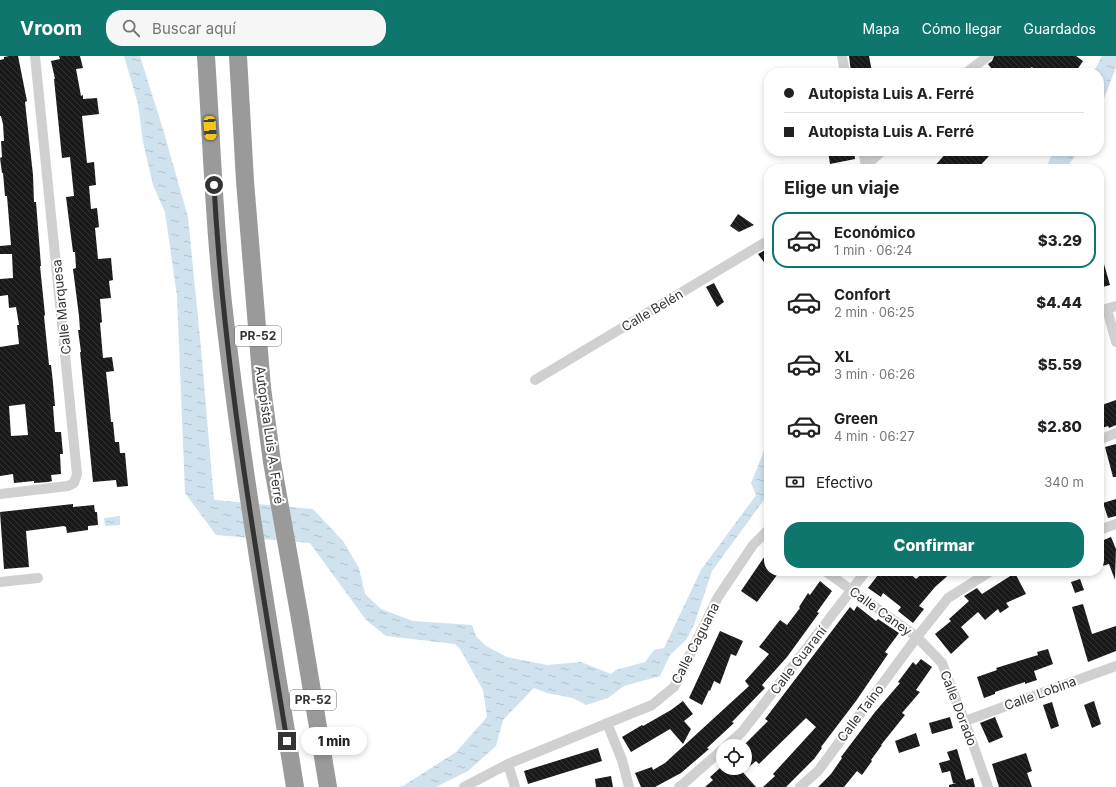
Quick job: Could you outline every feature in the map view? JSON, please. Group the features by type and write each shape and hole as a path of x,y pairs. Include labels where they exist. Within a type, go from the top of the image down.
{"highway":[{"name":"PR-52","path":"206,56 215,200 226,334 244,469 295,787"},
{"name":"Autopista Luis A. Ferré","path":"238,56 262,388 272,462 328,787"}],"street":[{"name":"Calle Marquesa","path":"0,494 68,486 74,483 77,474 35,56"},
{"path":"842,56 845,68"},
{"path":"972,68 988,56"},
{"path":"867,164 876,156"},
{"name":"Calle Belén","path":"535,380 764,243"},
{"path":"1107,308 1116,342"},
{"path":"1104,438 1116,434"},
{"path":"1104,528 1116,524"},
{"name":"Calle Caguana","path":"464,787 508,764 652,705 674,687 718,597 753,545 764,535"},
{"name":"Calle Caney","path":"832,576 917,637"},
{"name":"Calle Guaraní","path":"734,739 742,732 862,576"},
{"name":"Calle Taíno","path":"800,787 818,771 917,637 948,598 983,576"},
{"path":"0,582 38,578"},
{"name":"Calle Dorado","path":"917,637 942,663 965,721 988,787"},
{"name":"Calle Lobina","path":"965,721 1116,666"},
{"path":"607,723 622,760 629,787"},
{"path":"679,787 716,755"},
{"path":"508,764 515,787"}],"water":[{"path":"124,56 140,56 188,217 214,500 313,509 343,541 359,568 365,594 381,609 413,621 472,625 476,636 486,646 507,657 547,665 581,662 611,674 616,670 645,662 654,650 664,648 701,570 756,495 751,483 764,451 764,500 712,571 694,625 686,640 670,655 660,676 624,686 608,698 586,705 573,698 547,693 534,688 503,720 496,746 468,771 436,787 398,787 403,786 456,752 487,717 483,690 460,649 455,644 386,636 366,620 310,543 216,535 185,493 177,296 165,212 153,185 143,142 138,104"},
{"path":"1102,56 1116,56 1116,67 1104,99 1104,68 1096,68"},
{"path":"1052,156 1075,156 1069,164 1048,164"},
{"path":"120,516 120,525 105,526 104,518"}],"building":[{"path":"18,56 27,101 25,102 33,175 34,202 36,202 44,316 55,406 53,406 55,432 61,432 63,454 60,454 61,474 51,475 52,481 48,482 34,483 34,481 14,483 13,474 0,476 0,347 19,344 17,325 19,325 16,307 9,308 8,295 0,296 0,279 13,278 12,254 0,254 0,246 11,245 7,196 5,196 0,158 2,157 1,141 4,141 3,124 0,116 0,60 4,59 4,57","holes":["25,404 28,435 11,436 9,406"]},
{"path":"59,56 80,56 83,68 76,69 81,96 83,95 83,99 97,98 99,114 82,116 87,163 94,162 96,185 89,186 91,209 97,208 99,227 95,228 98,259 111,258 113,280 109,281 111,298 100,299 102,322 100,323 103,358 112,357 114,371 106,372 111,422 113,422 115,442 119,442 120,453 125,453 128,486 117,487 116,480 93,482 78,330 80,330 79,316 73,269 76,268 75,252 73,252 66,197 74,196 70,157 62,158 55,79 51,61 60,59"},
{"path":"849,56 869,56 871,68 850,68"},
{"path":"994,56 1076,56 1083,61 1078,68 991,68 988,64 992,61"},
{"path":"829,156 855,156 855,159 830,164"},
{"path":"944,156 989,156 982,164 936,164"},
{"path":"738,214 754,225 739,232 730,226"},
{"path":"764,251 764,262 758,254"},
{"path":"1104,264 1110,285 1104,287"},
{"path":"714,283 724,302 717,307 706,287"},
{"path":"1116,400 1116,425 1109,428 1108,426 1104,427 1104,404"},
{"path":"1116,444 1116,477 1113,477 1105,447"},
{"path":"1116,499 1116,516 1108,518 1104,503"},
{"path":"73,504 73,507 94,505 95,512 97,512 98,525 88,526 88,530 67,533 66,527 64,526 26,531 29,567 4,569 0,512"},
{"path":"1111,537 1116,549 1115,580 1109,564 1104,566 1104,540"},
{"path":"764,557 764,576 776,576 757,602 741,591"},
{"path":"877,576 913,576 916,579 919,576 947,576 935,587 919,606 924,609 913,623 898,611 901,607 883,593 881,597 868,588"},
{"path":"1010,576 1017,576 1026,594 1006,603 1009,607 1000,613 998,609 985,620 978,612 961,627 969,637 951,654 935,634 951,621 949,619 969,601 964,596 977,588 982,594"},
{"path":"1080,579 1084,590 1075,593 1071,582"},
{"path":"820,581 832,591 817,612 819,613 787,657 762,685 765,688 732,722 734,723 707,748 709,749 681,773 655,787 641,787 635,773 652,767 653,770 665,763 749,686 745,681 769,654 759,647 780,620 787,625 800,608 799,607 808,593 810,595"},
{"path":"1083,604 1092,634 1116,626 1116,651 1088,662 1072,607"},
{"path":"857,606 876,621 878,619 899,633 885,652 888,654 814,759 786,787 763,787 775,776 773,774 816,727 806,718 759,764 756,761 752,764 752,739 750,739 768,721 765,719 850,607 854,611"},
{"path":"720,631 743,641 736,656 731,654 720,684 714,681 702,705 689,698"},
{"path":"1048,649 1053,664 1034,671 1037,680 1025,684 1025,682 995,692 995,694 984,698 977,677 997,670 996,668 1038,655 1037,652"},
{"path":"921,659 932,667 916,690 920,692 902,713 905,715 881,745 862,775 857,771 844,787 818,787 831,774 842,758 841,757 875,712 900,683 898,682 913,662 916,665"},
{"path":"683,701 693,714 684,721 691,729 683,744 670,729 631,752 622,737 671,710"},
{"path":"1094,701 1101,724 1092,728 1084,705"},
{"path":"1052,702 1059,726 1051,729 1043,705"},
{"path":"950,717 953,728 932,734 929,723"},
{"path":"995,717 1003,737 989,743 980,723"},
{"path":"916,733 920,746 899,753 895,741"},
{"path":"598,748 602,761 528,784 524,771"},
{"path":"957,749 966,780 973,778 975,787 949,787 949,785 956,783 953,783 950,771 942,773 939,763 950,760 947,752"},
{"path":"1026,753 1032,771 1027,773 1032,787 999,787 992,764"},
{"path":"716,772 716,775 745,775 756,787 705,787 713,780 710,777"},
{"path":"611,776 613,787 596,787 595,779"}],"route":[{"path":"214,185 226,334 244,469 287,741"}]}
